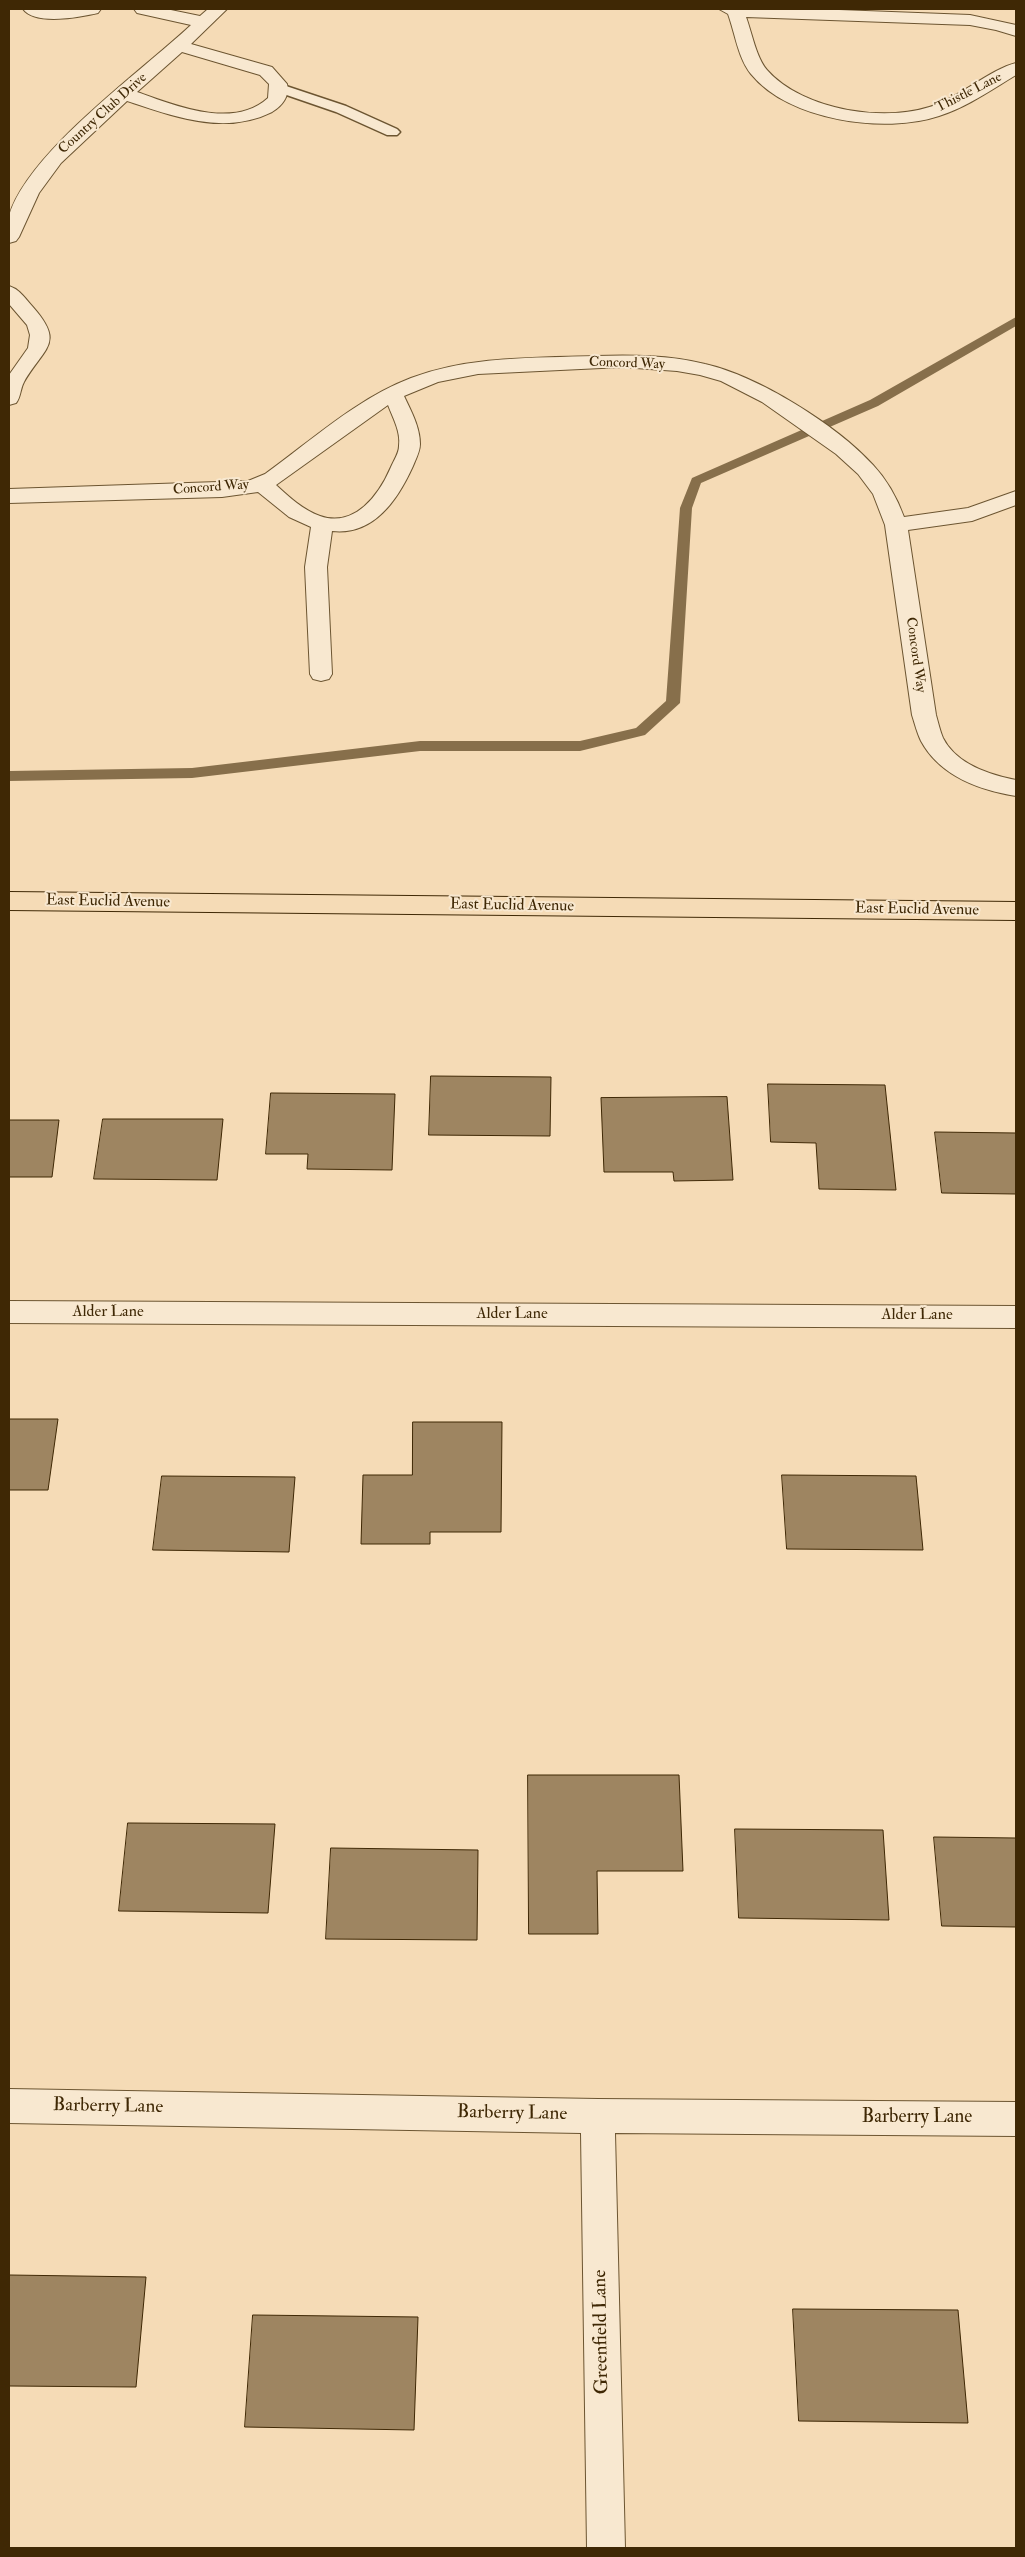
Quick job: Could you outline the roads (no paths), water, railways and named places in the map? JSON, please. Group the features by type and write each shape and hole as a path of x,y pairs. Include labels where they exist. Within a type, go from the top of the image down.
{"main road":[{"name":"East Euclid Avenue","path":"9,901 1016,911"}],"street":[{"path":"32,9 54,14 69,14 92,9"},
{"path":"143,9 203,22"},
{"name":"Country Club Drive","path":"9,237 30,192 54,159 86,127 179,46 218,9"},
{"name":"Thistle Lane","path":"1016,31 1000,25 970,20 732,10 758,71 775,88 803,103 838,113 868,118 922,116 949,106 1016,68"},
{"path":"124,94 188,114 209,118 255,113 270,106 278,98 280,88 277,79 266,71 179,46"},
{"path":"9,292 37,324 40,335 38,348 13,383 9,399"},
{"name":"Concord Way","path":"9,496 222,490 252,487 272,479 393,394 417,383 452,372 496,366 613,361 659,364 720,375 752,388 792,412 836,442 876,480 890,504 896,525 924,715 933,741 949,761 973,776 996,785 1016,788"},
{"path":"261,483 289,507 307,518 322,524 346,523 371,514 393,490 410,446 407,425 393,394"},
{"path":"896,525 972,514 1016,498"},
{"path":"320,674 316,567 322,524"},
{"name":"Alder Lane","path":"9,1312 1016,1317"},
{"name":"Barberry Lane","path":"9,2106 598,2116 1016,2119"},
{"name":"Greenfield Lane","path":"598,2116 606,2548"}],"lane":[{"path":"280,88 341,109 392,132"}],"waterway":[{"path":"9,776 192,773 420,746 580,746 640,732 673,703 686,508 696,481 874,403 1016,321"}]}
